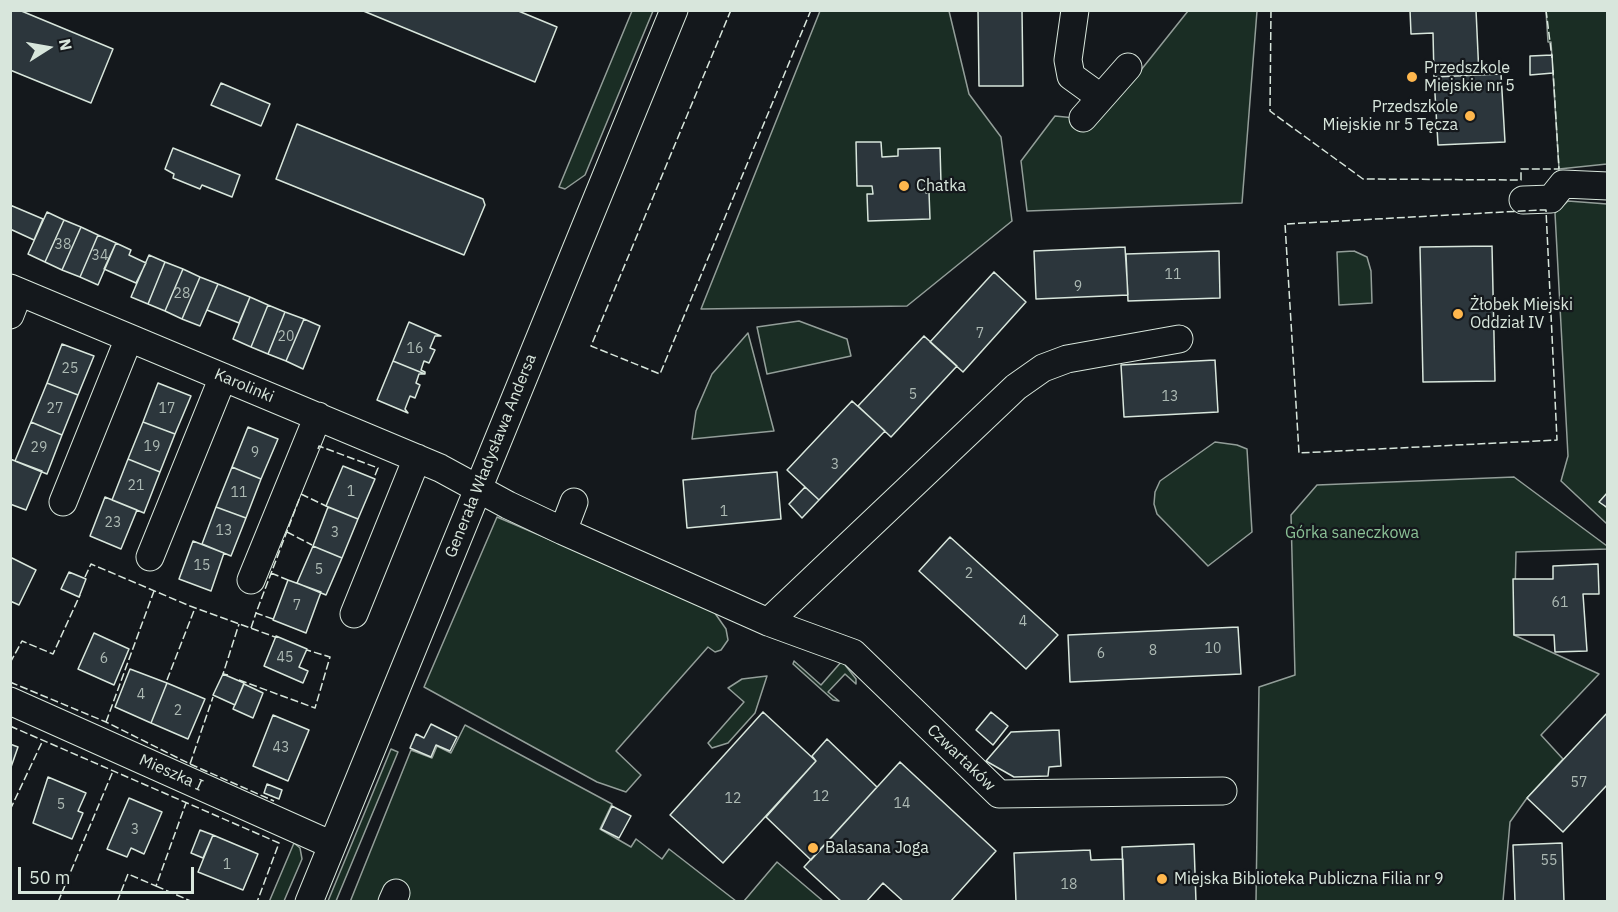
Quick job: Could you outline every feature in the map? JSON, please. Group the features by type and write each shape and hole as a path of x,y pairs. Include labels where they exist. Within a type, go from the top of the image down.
{"street":[{"name":"Generała Władysława Andersa","path":"309,902 476,488 674,10"},
{"path":"1075,10 1068,60 1071,76 1100,97"},
{"path":"1083,118 1128,67"},
{"path":"1523,200 1551,199 1563,184 1608,186"},
{"name":"Karolinki","path":"13,298 129,338 417,458 476,488"},
{"path":"63,502 129,338"},
{"path":"768,622 1016,387 1043,368 1067,358 1179,339"},
{"path":"150,557 223,377"},
{"path":"251,580 318,416"},
{"path":"354,614 417,458"},
{"name":"Czwartaków","path":"476,488 563,531 768,622 853,653 999,795 1223,791"},
{"path":"563,531 574,502"},
{"name":"Mieszka I","path":"10,701 332,845"}],"green space":[{"path":"632,11 653,11 585,175 565,189 559,187"},
{"path":"820,11 949,11 969,94 1001,137 1012,221 907,306 701,309"},
{"path":"1188,11 1257,11 1242,203 1027,211 1021,161 1055,116 1095,120 1137,75"},
{"path":"1546,11 1607,11 1607,164 1559,169 1551,42 1548,42"},
{"path":"1568,201 1607,204 1608,492 1600,502 1607,508 1607,524 1561,481 1568,456 1555,213"},
{"path":"1354,251 1367,257 1371,271 1372,303 1339,305 1337,252"},
{"path":"799,321 847,339 851,356 767,374 757,327"},
{"path":"748,333 774,431 692,439 696,411 712,374"},
{"path":"1215,442 1247,449 1252,532 1208,566 1157,514 1154,504 1155,492 1160,481"},
{"name":"Górka saneczkowa","path":"1514,477 1607,546 1607,549 1516,552 1514,635 1599,674 1541,735 1563,759 1527,798 1510,822 1503,901 1256,902 1259,687 1295,675 1291,515 1317,485"},
{"path":"497,517 712,609 726,629 728,640 721,650 715,652 708,647 616,751 641,775 626,792 597,782 424,687"},
{"path":"794,661 821,685 842,661 856,679 856,684 845,674 828,692 839,701 833,700 793,664"},
{"path":"767,676 755,713 728,743 712,748 708,743 744,702 728,688 742,679"},
{"path":"465,725 612,804 600,829 631,847 636,839 662,859 669,849 736,901 350,902 411,750 432,758 437,746 451,753"},
{"path":"391,749 398,752 336,901 328,901"},
{"path":"294,843 300,848 302,859 284,901 269,902"},
{"path":"777,862 823,901 744,901"}],"building":[{"path":"10,10 19,10 113,49 91,103 10,70"},
{"path":"361,10 516,10 557,27 535,82"},
{"path":"978,10 1022,10 1023,86 979,86"},
{"name":"Przedszkole Miejskie nr 5 Tęcza","path":"1410,10 1476,10 1479,75 1434,77 1433,33 1411,34"},
{"path":"1552,55 1553,73 1530,75 1530,56"},
{"name":"Przedszkole Miejskie nr 5 Tęcza","path":"1501,74 1505,142 1438,145 1434,77"},
{"path":"221,83 270,104 261,126 211,105"},
{"path":"297,124 483,199 485,205 464,255 276,179"},
{"path":"856,142 881,142 882,157 898,156 898,149 940,148 941,183 926,184 926,193 929,192 930,219 868,221 867,194 873,194 872,186 857,186"},
{"path":"173,148 240,175 232,197 202,185 200,189 173,178 174,174 165,169"},
{"path":"10,205 43,219 34,240 10,229"},
{"path":"47,212 64,220 45,262 28,254"},
{"path":"64,220 81,227 62,270 45,262"},
{"path":"81,227 98,235 80,277 62,270"},
{"path":"98,235 116,243 98,285 80,277"},
{"path":"116,243 131,250 129,255 146,263 136,283 104,269"},
{"name":"Żłobek Miejski Oddział IV","path":"1492,246 1495,381 1423,382 1420,247"},
{"path":"1125,247 1128,295 1036,299 1034,251"},
{"path":"1219,251 1220,298 1128,301 1126,254"},
{"path":"149,255 165,262 148,304 131,297"},
{"path":"165,262 183,269 165,311 148,304"},
{"path":"183,269 200,277 182,319 165,311"},
{"path":"994,272 1026,302 963,372 930,342"},
{"path":"200,277 218,284 200,326 182,319"},
{"path":"218,284 250,297 239,323 207,310"},
{"path":"250,297 268,305 251,347 233,339"},
{"path":"268,305 285,312 268,354 251,347"},
{"path":"285,312 304,319 286,361 268,354"},
{"path":"304,319 320,326 303,369 286,361"},
{"path":"409,322 441,336 435,336 430,348 435,350 429,363 424,361 421,370 425,374 393,361"},
{"path":"924,336 957,366 891,437 858,406"},
{"path":"62,344 94,356 78,395 47,383"},
{"path":"1215,360 1218,412 1124,417 1121,365"},
{"path":"393,361 425,374 419,374 416,383 420,385 415,398 410,396 405,409 408,413 377,400"},
{"path":"47,383 78,395 62,435 31,422"},
{"path":"158,383 191,396 175,434 143,422"},
{"path":"852,401 885,431 819,500 787,470"},
{"path":"31,422 62,435 47,474 15,461"},
{"path":"143,422 175,434 160,472 128,459"},
{"path":"248,427 278,439 261,479 232,467"},
{"path":"10,459 42,471 26,510 10,504"},
{"path":"128,459 160,472 144,513 112,500"},
{"path":"343,466 375,479 358,519 326,506"},
{"path":"232,467 261,479 246,518 216,507"},
{"path":"777,472 781,519 687,528 683,480"},
{"path":"805,487 819,500 802,518 789,504"},
{"path":"1608,492 1608,508 1599,502"},
{"path":"105,497 137,510 121,549 90,536"},
{"path":"216,507 246,518 231,556 202,544"},
{"path":"328,507 358,519 342,558 313,546"},
{"path":"950,537 1058,635 1026,669 919,571"},
{"path":"193,541 224,553 211,591 179,579"},
{"path":"313,546 342,558 326,595 297,583"},
{"path":"10,557 36,570 19,605 10,601"},
{"path":"1598,564 1599,594 1583,594 1587,651 1555,652 1554,635 1514,635 1513,579 1553,579 1553,566"},
{"path":"69,572 86,579 79,597 61,589"},
{"path":"288,580 321,592 306,633 273,620"},
{"path":"1238,627 1241,674 1070,682 1068,635"},
{"path":"94,633 129,649 114,685 78,669"},
{"path":"276,636 307,649 299,667 308,671 303,683 264,666"},
{"path":"130,669 167,683 151,723 115,707"},
{"path":"223,674 244,683 235,705 213,695"},
{"path":"167,683 205,699 188,739 151,723"},
{"path":"244,684 263,693 253,718 233,709"},
{"path":"763,712 816,761 723,863 670,815"},
{"path":"991,712 1008,726 993,745 976,730"},
{"path":"1608,712 1608,784 1563,832 1527,798"},
{"path":"273,715 309,730 288,781 253,766"},
{"path":"431,724 457,737 450,751 436,745 431,757 410,748 416,734 424,738"},
{"path":"1059,730 1061,766 1049,767 1048,776 1014,777 986,761 1011,732"},
{"path":"827,739 877,787 811,860 766,817 816,761 812,756"},
{"path":"10,744 18,747 10,770"},
{"path":"900,762 996,851 950,902 904,902 883,883 866,902 842,902 804,867"},
{"path":"48,777 86,793 78,811 83,813 72,839 33,823"},
{"path":"267,784 282,790 279,799 264,793"},
{"path":"129,798 162,812 144,854 131,848 127,857 107,849"},
{"path":"612,806 631,816 619,838 601,829"},
{"path":"200,830 213,835 203,858 191,853"},
{"path":"213,835 258,854 243,890 198,872"},
{"path":"1562,843 1564,902 1515,902 1513,845"},
{"path":"1194,844 1196,902 1124,902 1122,847"},
{"path":"1090,850 1091,860 1123,859 1124,902 1016,902 1014,853"}],"fence":[{"path":"731,10 591,346 660,374 811,10"},
{"path":"1271,10 1270,111 1363,179 1521,180 1521,169 1559,169 1553,70"},
{"path":"1546,10 1552,58"},
{"path":"1540,210 1546,210 1557,440 1299,453 1285,224 1540,210"},
{"path":"318,449 319,446 378,468 374,478"},
{"path":"301,494 326,506"},
{"path":"273,619 256,613 300,497"},
{"path":"287,532 312,545"},
{"path":"85,577 91,564 190,606 275,637"},
{"path":"271,573 288,580"},
{"path":"106,722 154,591"},
{"path":"10,663 22,641 53,654 80,595"},
{"path":"167,680 195,608"},
{"path":"251,628 256,613"},
{"path":"228,675 223,674 239,624"},
{"path":"239,680 315,708 330,657 307,650"},
{"path":"10,682 106,722 190,764 274,801"},
{"path":"190,764 213,697"},
{"path":"10,726 279,843 257,902"},
{"path":"10,810 43,740"},
{"path":"58,902 113,771"},
{"path":"117,902 128,874 156,886 186,803"},
{"path":"156,886 193,902"}],"place":[{"name":"Przedszkole Miejskie nr 5","path":"1412,77"},
{"name":"Przedszkole Miejskie nr 5 Tęcza","path":"1470,116"},
{"name":"Chatka","path":"904,186"},
{"name":"Żłobek Miejski Oddział IV","path":"1458,314"},
{"name":"Balasana Joga","path":"813,848"},
{"name":"Miejska Biblioteka Publiczna Filia nr 9","path":"1162,879"}]}
